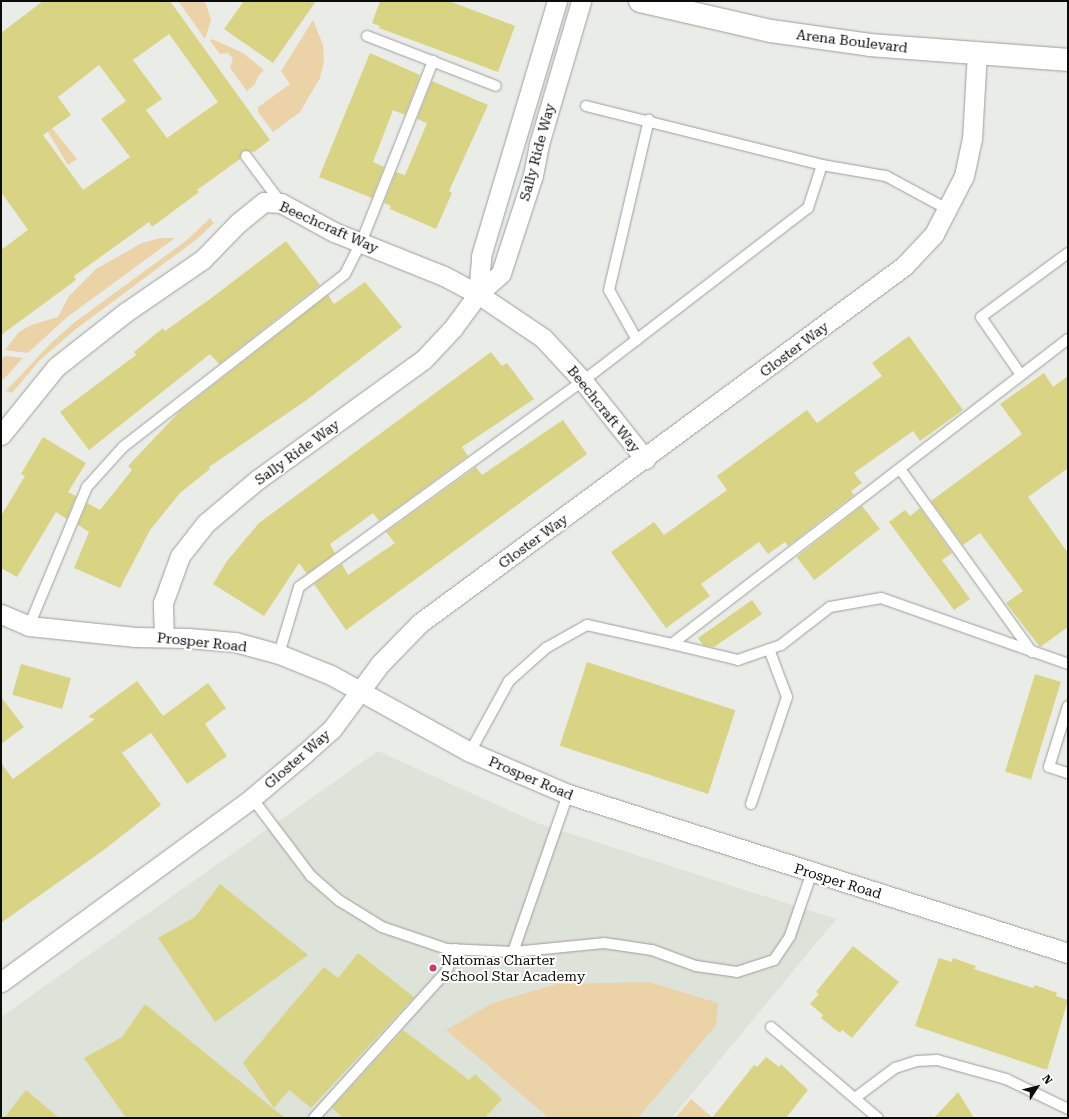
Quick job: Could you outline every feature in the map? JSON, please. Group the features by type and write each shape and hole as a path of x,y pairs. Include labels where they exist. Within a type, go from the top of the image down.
{"main road":[{"name":"Arena Boulevard","path":"640,1 771,31 870,45 1068,60"}],"street":[{"name":"Sally Ride Way","path":"478,294 481,256 557,1"},
{"name":"Sally Ride Way","path":"164,637 163,603 180,556 206,523 258,480 423,360 453,328 478,294 501,273 533,175 539,144 581,1"},
{"name":"Gloster Way","path":"1,982 252,798 332,729 389,654 420,623 645,459 904,266 934,234 949,210 964,176 972,139 977,54"},
{"name":"Beechcraft Way","path":"3,425 56,367 126,312 203,259 238,222 264,202 281,203 334,232 433,271 478,294 543,338 583,381 645,459"},
{"name":"Prosper Road","path":"1,614 29,626 135,637 164,637 235,642 279,654 331,675 470,752 568,794 1068,953"}],"lane":[{"path":"367,36 496,86"},
{"path":"29,626 87,487 123,447 345,274 361,243 433,61"},
{"path":"586,106 649,120 822,165 886,176 949,210"},
{"path":"637,340 609,290 649,120"},
{"path":"246,156 281,203"},
{"path":"279,654 284,630 299,587 583,381 808,208 822,165"},
{"path":"1021,375 981,317 1068,253"},
{"path":"672,644 1068,339"},
{"path":"900,469 1032,652"},
{"path":"470,752 509,681 546,648 587,626 738,660 781,645 830,607 881,598 1068,664"},
{"path":"751,804 788,697 769,649"},
{"path":"1068,706 1049,767 1068,773"},
{"path":"513,952 568,794"},
{"path":"252,798 311,876 340,901 382,927 447,948 513,952 604,944 652,950 696,966 737,972 774,960 790,936 812,872"},
{"path":"314,1118 446,972 456,949"},
{"path":"771,1027 878,1118"},
{"path":"855,1098 895,1068 917,1061 937,1060 1006,1079 1068,1109"}],"shaded area":[{"path":"178,1 202,1 206,4 211,20 205,39"},
{"path":"313,20 323,45 324,61 320,78 300,112 273,132 258,112 258,107 290,84 281,71"},
{"path":"212,39 243,53 264,70 258,76 255,84 247,91 230,68 233,58 228,53 220,54 210,41"},
{"path":"1,54 43,117 77,159 68,165"},
{"path":"210,218 214,223 197,239 76,329 40,360 12,393 6,391 51,343 75,322 187,240"},
{"path":"160,238 175,238 66,318 28,353 5,350 19,332 31,325 58,317 69,296 96,269 142,243"},
{"path":"5,356 23,358 1,382 1,359"},
{"name":"Natomas Charter School Star Academy","path":"378,751 537,823 836,919 672,1118 1,1118 1,1017"},
{"path":"649,982 718,1003 716,1025 638,1118 549,1118 446,1030 493,1003 557,984"},
{"path":"691,1099 713,1118 675,1118"}],"building":[{"path":"43,1 170,1 270,140 254,152 242,151 240,159 197,190 199,192 152,227 149,222 74,276 76,280 1,335 1,250 28,230 1,192 1,33","holes":["169,34 218,102 167,138 146,110 162,99 133,60","99,65 126,101 101,119 130,157 83,190 43,135 71,115 58,97"]},
{"path":"244,1 316,1 273,63 224,29"},
{"path":"380,1 449,1 515,26 498,72 379,28 380,26 372,23"},
{"path":"370,53 420,75 405,115 393,110 373,162 384,167 372,198 319,177"},
{"path":"432,81 488,105 449,191 452,193 436,229 390,209 391,206 384,203 396,172 405,175 427,123 417,119"},
{"path":"286,241 320,285 219,364 210,354 89,450 60,412 136,355 134,352 163,328 165,331"},
{"path":"365,282 402,327 308,399 209,467 210,469 180,493 150,530 120,588 74,568 89,532 78,525 87,503 100,510 132,470 128,466 180,411 328,295 334,304"},
{"path":"909,336 963,410 920,441 913,431 854,473 862,483 851,491 854,495 788,546 785,542 768,554 759,542 701,584 710,596 666,628 611,552 654,522 664,535 727,490 717,476 807,410 817,423 882,376 872,363"},
{"path":"491,352 502,366 507,363 534,399 462,447 468,456 379,521 373,513 330,544 335,553 307,574 299,563 264,616 213,584 227,561 259,523"},
{"path":"1044,373 1053,387 1068,376 1068,468 1028,497 1068,553 1068,627 1040,647 1006,603 1023,591 980,533 963,545 931,501 1022,434 1000,404"},
{"path":"563,420 587,454 346,630 314,584 342,564 348,575 395,543 386,532 476,467 482,475"},
{"path":"43,437 86,463 68,492 76,496 67,519 56,512 17,577 1,568 1,516 25,476 21,474"},
{"path":"862,506 880,529 814,580 797,557"},
{"path":"920,508 952,553 942,560 970,599 954,610 889,522 905,510 910,516"},
{"path":"752,600 762,614 714,647 703,645 698,638"},
{"path":"587,662 735,710 708,794 560,746"},
{"path":"21,664 71,678 62,709 12,695"},
{"path":"1035,674 1061,682 1031,779 1005,772"},
{"path":"137,681 163,716 208,683 226,708 205,724 227,756 187,784 151,733 122,753 161,805 105,849 1,923 1,763 13,779 95,719 88,717"},
{"path":"1,697 24,727 1,744"},
{"path":"220,884 308,955 215,1022 158,938 195,917"},
{"path":"853,946 899,982 852,1038 842,1030 840,1033 821,1018 823,1015 810,1004 819,994 816,992"},
{"path":"358,953 414,997 311,1108 289,1090 274,1108 243,1063 324,967 338,978"},
{"path":"939,958 952,962 953,958 976,966 974,969 1033,988 1035,985 1057,993 1056,996 1068,1000 1047,1070 915,1026"},
{"path":"145,1004 285,1118 126,1118 84,1058 122,1037"},
{"path":"403,1030 469,1080 475,1074 502,1099 485,1118 343,1118 332,1108"},
{"path":"766,1057 779,1067 781,1064 808,1090 786,1118 712,1118 754,1065 757,1067"},
{"path":"26,1090 59,1118 4,1118"},
{"path":"958,1092 974,1118 934,1118"}],"place":[{"name":"Natomas Charter School Star Academy","path":"433,968"}]}
